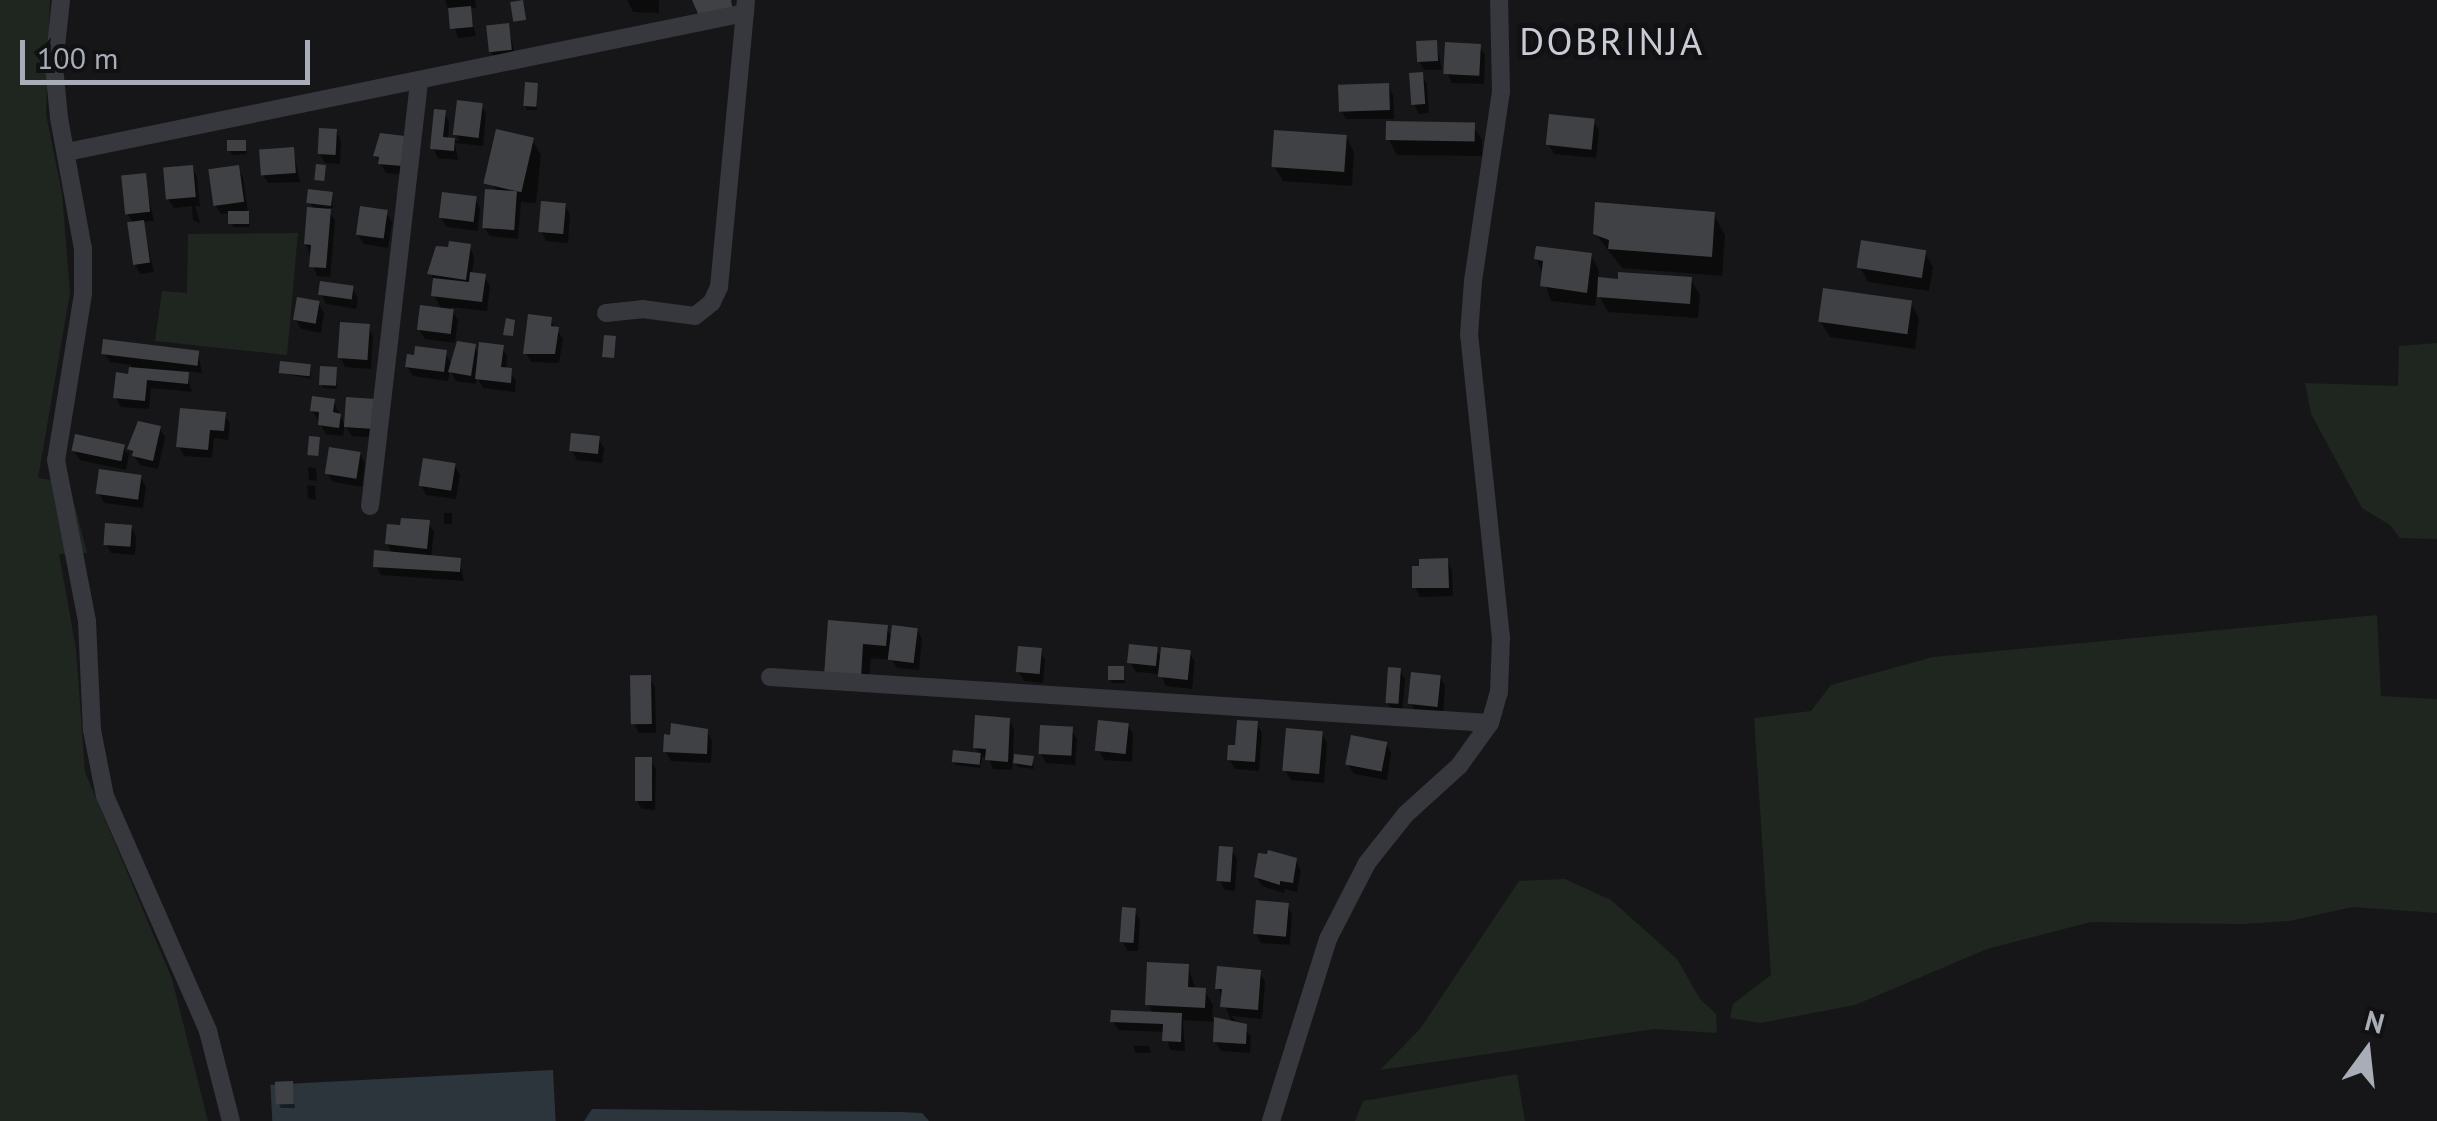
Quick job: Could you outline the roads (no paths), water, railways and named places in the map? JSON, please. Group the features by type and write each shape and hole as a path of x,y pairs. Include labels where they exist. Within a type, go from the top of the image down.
{"street":[{"path":"61,0 54,66 83,249 82,294 56,460 86,621 92,730 105,796 208,1031 232,1121"},
{"path":"1271,1121 1328,939 1368,863 1406,814 1458,766 1490,723 1503,664 1470,335 1473,280 1501,92 1498,0"},
{"path":"67,152 419,81 746,6 719,287 712,302 695,316 642,309 606,313"},
{"path":"370,506 419,81"},
{"path":"770,678 1490,723"}],"district":[{"name":"DOBRINJA","path":"1612,41"}]}
